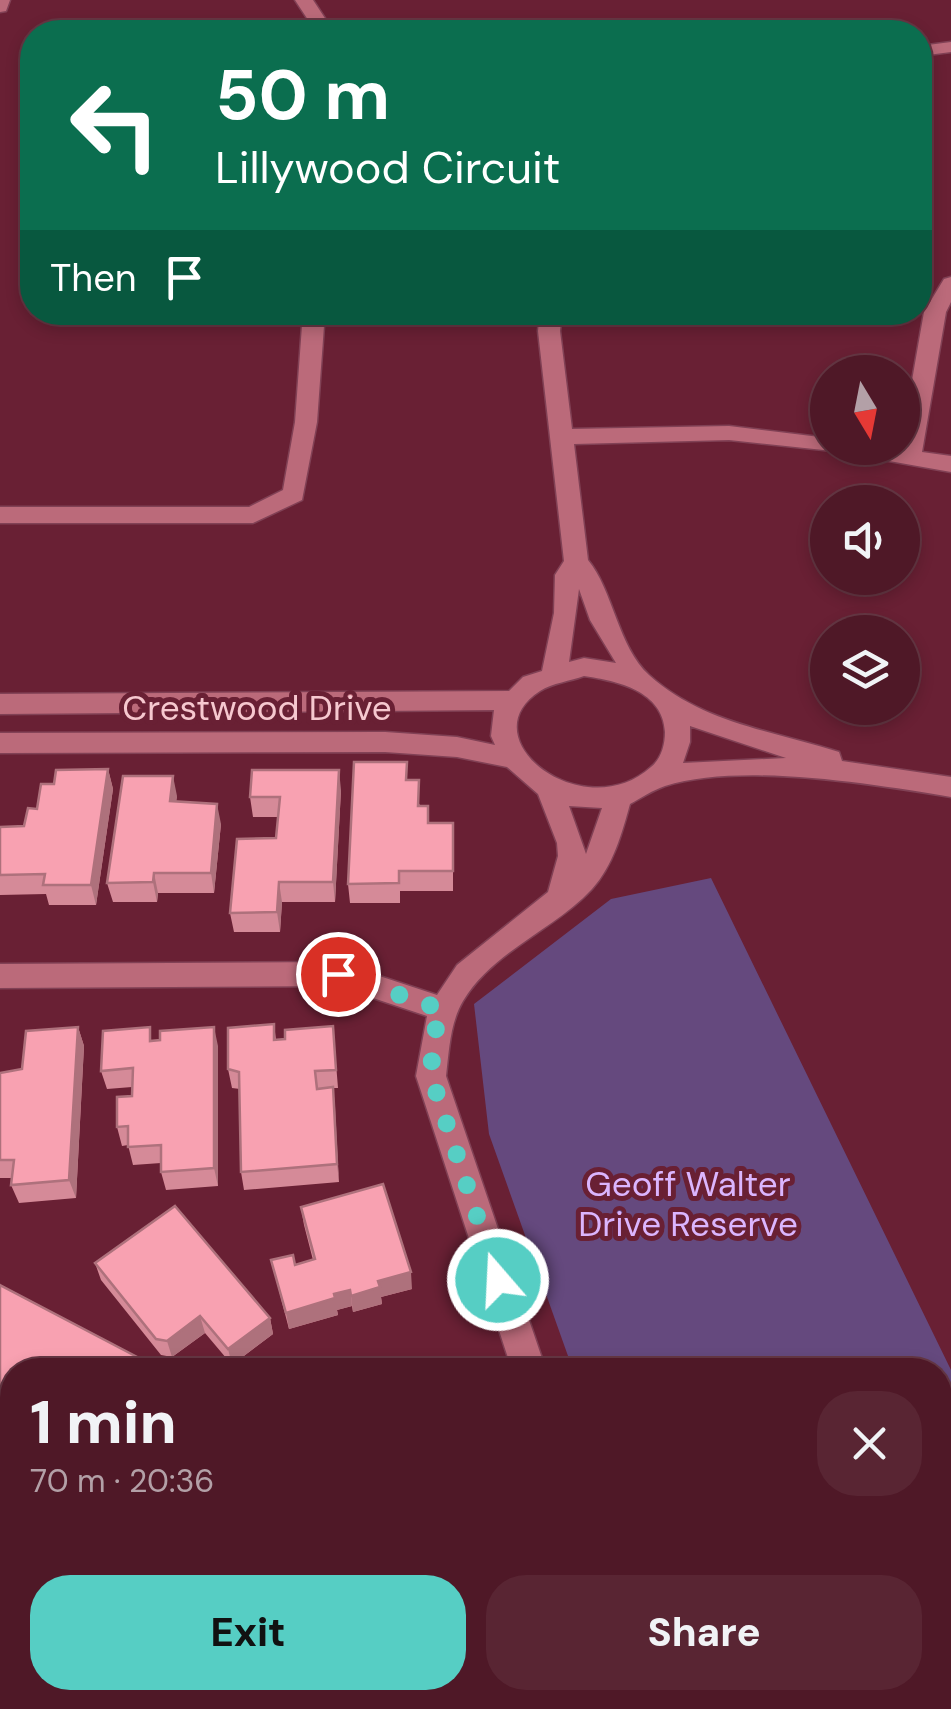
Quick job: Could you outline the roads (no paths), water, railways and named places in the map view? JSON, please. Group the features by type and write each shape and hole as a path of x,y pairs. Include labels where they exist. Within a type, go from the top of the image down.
{"street":[{"path":"920,400 935,312 951,283"},
{"path":"0,515 253,515 294,494 306,422 313,325"},
{"path":"550,325 576,562 586,574 609,635 639,679"},
{"path":"560,437 729,433 810,443"},
{"path":"920,459 951,464"},
{"path":"555,672 566,613 567,576 576,562"},
{"path":"658,777 678,745 678,726 671,708 658,692 639,679 598,668 555,672 536,679 512,700 503,723 504,744 512,758 534,782 590,798 619,795 658,777 712,766 755,764 818,772 844,768 951,787"},
{"name":"Crestwood Drive","path":"0,704 512,700"},
{"path":"671,708 745,737 828,758 844,768"},
{"name":"Crestwood Drive","path":"0,743 385,742 457,747 512,758"},
{"path":"549,788 571,842 572,856 560,898"},
{"path":"525,1358 431,1076 433,1040 441,1009 472,967 582,882 594,864 619,795"},
{"path":"0,976 338,974 441,1009"}],"park label":[{"name":"Geoff Walter Drive Reserve","path":"688,1204"}]}
